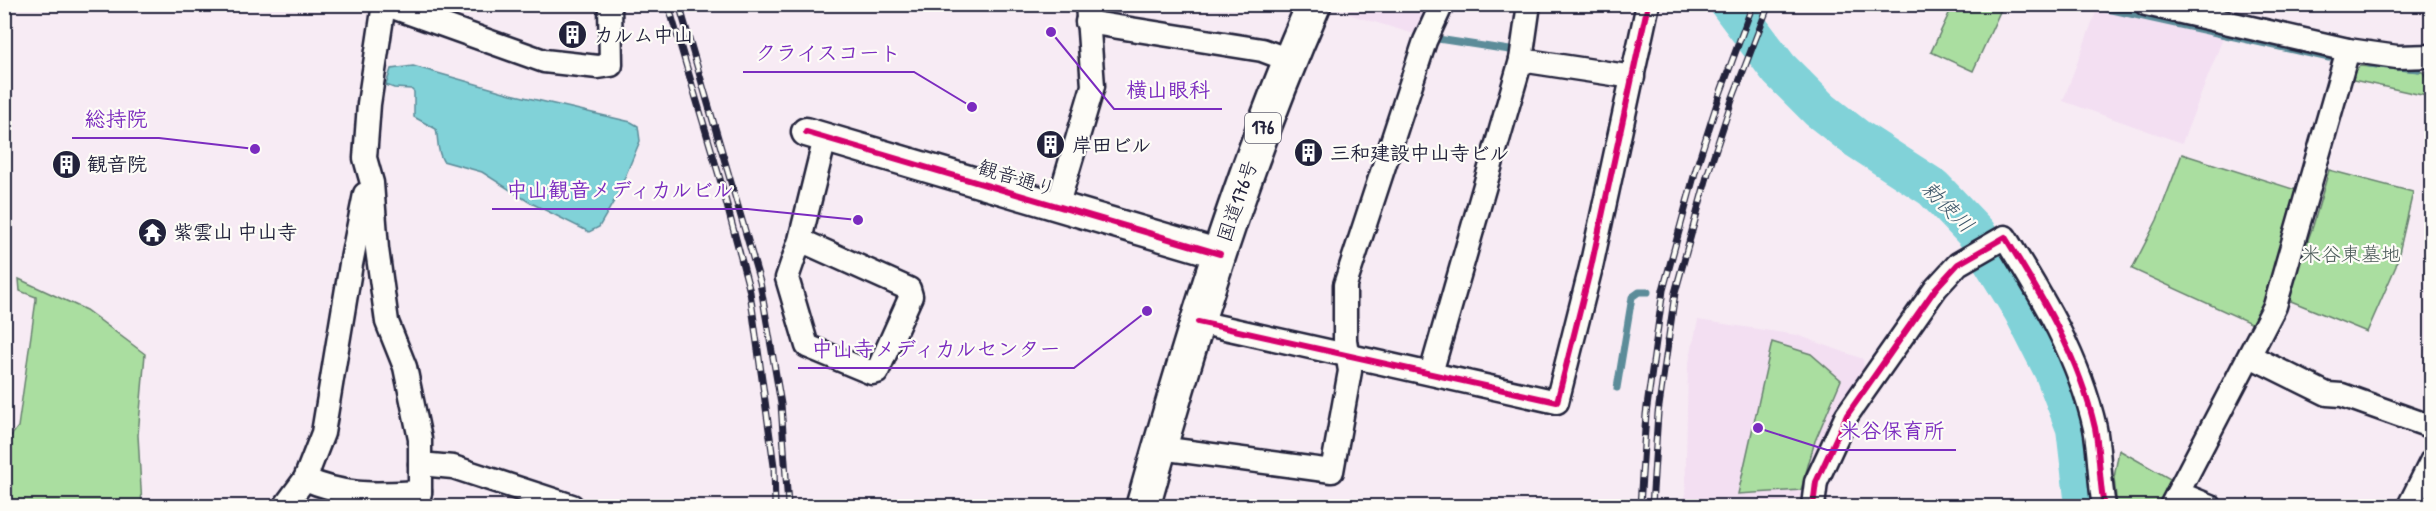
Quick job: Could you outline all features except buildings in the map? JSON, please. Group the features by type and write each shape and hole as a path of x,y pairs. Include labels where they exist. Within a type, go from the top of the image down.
{"highway":[{"name":"国道176号","path":"1143,507 1233,212 1289,60 1314,4"}],"street":[{"path":"304,479 330,490 418,499 420,439 405,367 387,322 372,183 365,158 369,104 384,4 544,61 598,67 610,65 610,4"},
{"path":"1160,448 1332,471 1350,370 1345,340 1345,285 1425,41 1442,4"},
{"path":"1431,373 1521,60 1529,4"},
{"path":"1198,322 1557,402 1591,267 1648,4"},
{"path":"2146,4 2348,50 2397,57 2432,56"},
{"path":"1057,207 1093,86 1087,13 1262,50 1289,60"},
{"path":"2210,507 2175,500 2275,306 2348,50"},
{"path":"1521,60 1633,77"},
{"path":"800,240 909,289 911,296 877,372 872,373 807,346 787,278 800,240 816,135"},
{"name":"観音通り","path":"816,135 1220,254"},
{"path":"285,507 304,479 323,433 345,299 369,177"},
{"path":"1813,507 1816,482 1847,415 1936,288 1958,264 2005,237 2048,304 2088,402 2095,431 2104,507"},
{"path":"345,299 382,291"},
{"path":"2250,356 2327,394 2342,395 2432,428"},
{"path":"2409,507 2432,460"},
{"path":"420,464 453,466 572,507"}],"shaded area":[{"path":"1352,5 1437,5 1423,34 1414,34 1348,14"},
{"path":"2097,9 2223,38 2182,143 2063,101"},
{"path":"1698,320 1797,335 1863,359 1864,372 1806,495 1764,506 1685,506 1688,367"}],"green space":[{"path":"1953,5 2003,5 1973,71 1931,52"},
{"path":"2360,66 2423,72 2431,85 2431,97 2353,80 2355,70"},
{"path":"2182,154 2299,191 2257,326 2132,269 2157,220"},
{"name":"米谷東墓地","path":"2329,170 2413,192 2396,266 2367,332 2286,299 2313,226"},
{"path":"19,279 86,310 145,354 138,435 142,506 5,506 5,444 18,427 36,300 36,297 20,291"},
{"path":"1772,342 1811,354 1841,380 1815,441 1801,490 1738,494"},
{"path":"2119,450 2172,480 2158,506 2117,506 2114,478"}],"water":[{"path":"413,66 511,94 631,122 638,126 640,141 617,196 599,227 589,232 529,202 482,172 443,161 436,129 414,117 414,92 411,89 386,85 391,69"}],"waterway":[{"name":"勅使川","path":"1730,4 1779,69 1820,110 1856,138 1933,188 1976,233 2023,310 2054,371 2076,428 2085,506"},
{"path":"2085,4 2329,58"},
{"path":"1438,39 1516,51"},
{"path":"2369,64 2418,69"},
{"path":"1617,388 1632,297 1639,292 1648,292"}],"railway":[{"path":"668,4 720,179 750,292 774,466 775,506"},
{"path":"679,4 760,282 781,404 788,506"},
{"path":"1640,506 1646,414 1663,290 1696,169 1720,94 1753,4"},
{"path":"1652,506 1658,413 1675,293 1708,173 1732,100 1769,4"}],"cycle path":[{"path":"1198,322 1557,402 1591,267 1648,4"},
{"path":"806,132 1220,254"},
{"path":"1813,506 1816,482 1847,415 1936,288 1958,264 2005,237 2046,306 2080,377 2095,428 2104,506"}],"place":[{"name":"横山眼科","path":"1051,32"},
{"name":"カルム中山","path":"573,35"},
{"name":"クライスコート","path":"972,107"},
{"name":"岸田ビル","path":"1051,145"},
{"name":"総持院","path":"255,149"},
{"name":"三和建設中山寺ビル","path":"1309,153"},
{"name":"観音院","path":"66,164"},
{"name":"中山観音メディカルビル","path":"858,220"},
{"name":"紫雲山 中山寺","path":"152,232"},
{"name":"中山寺メディカルセンター","path":"1147,311"},
{"name":"米谷保育所","path":"1758,428"}]}
